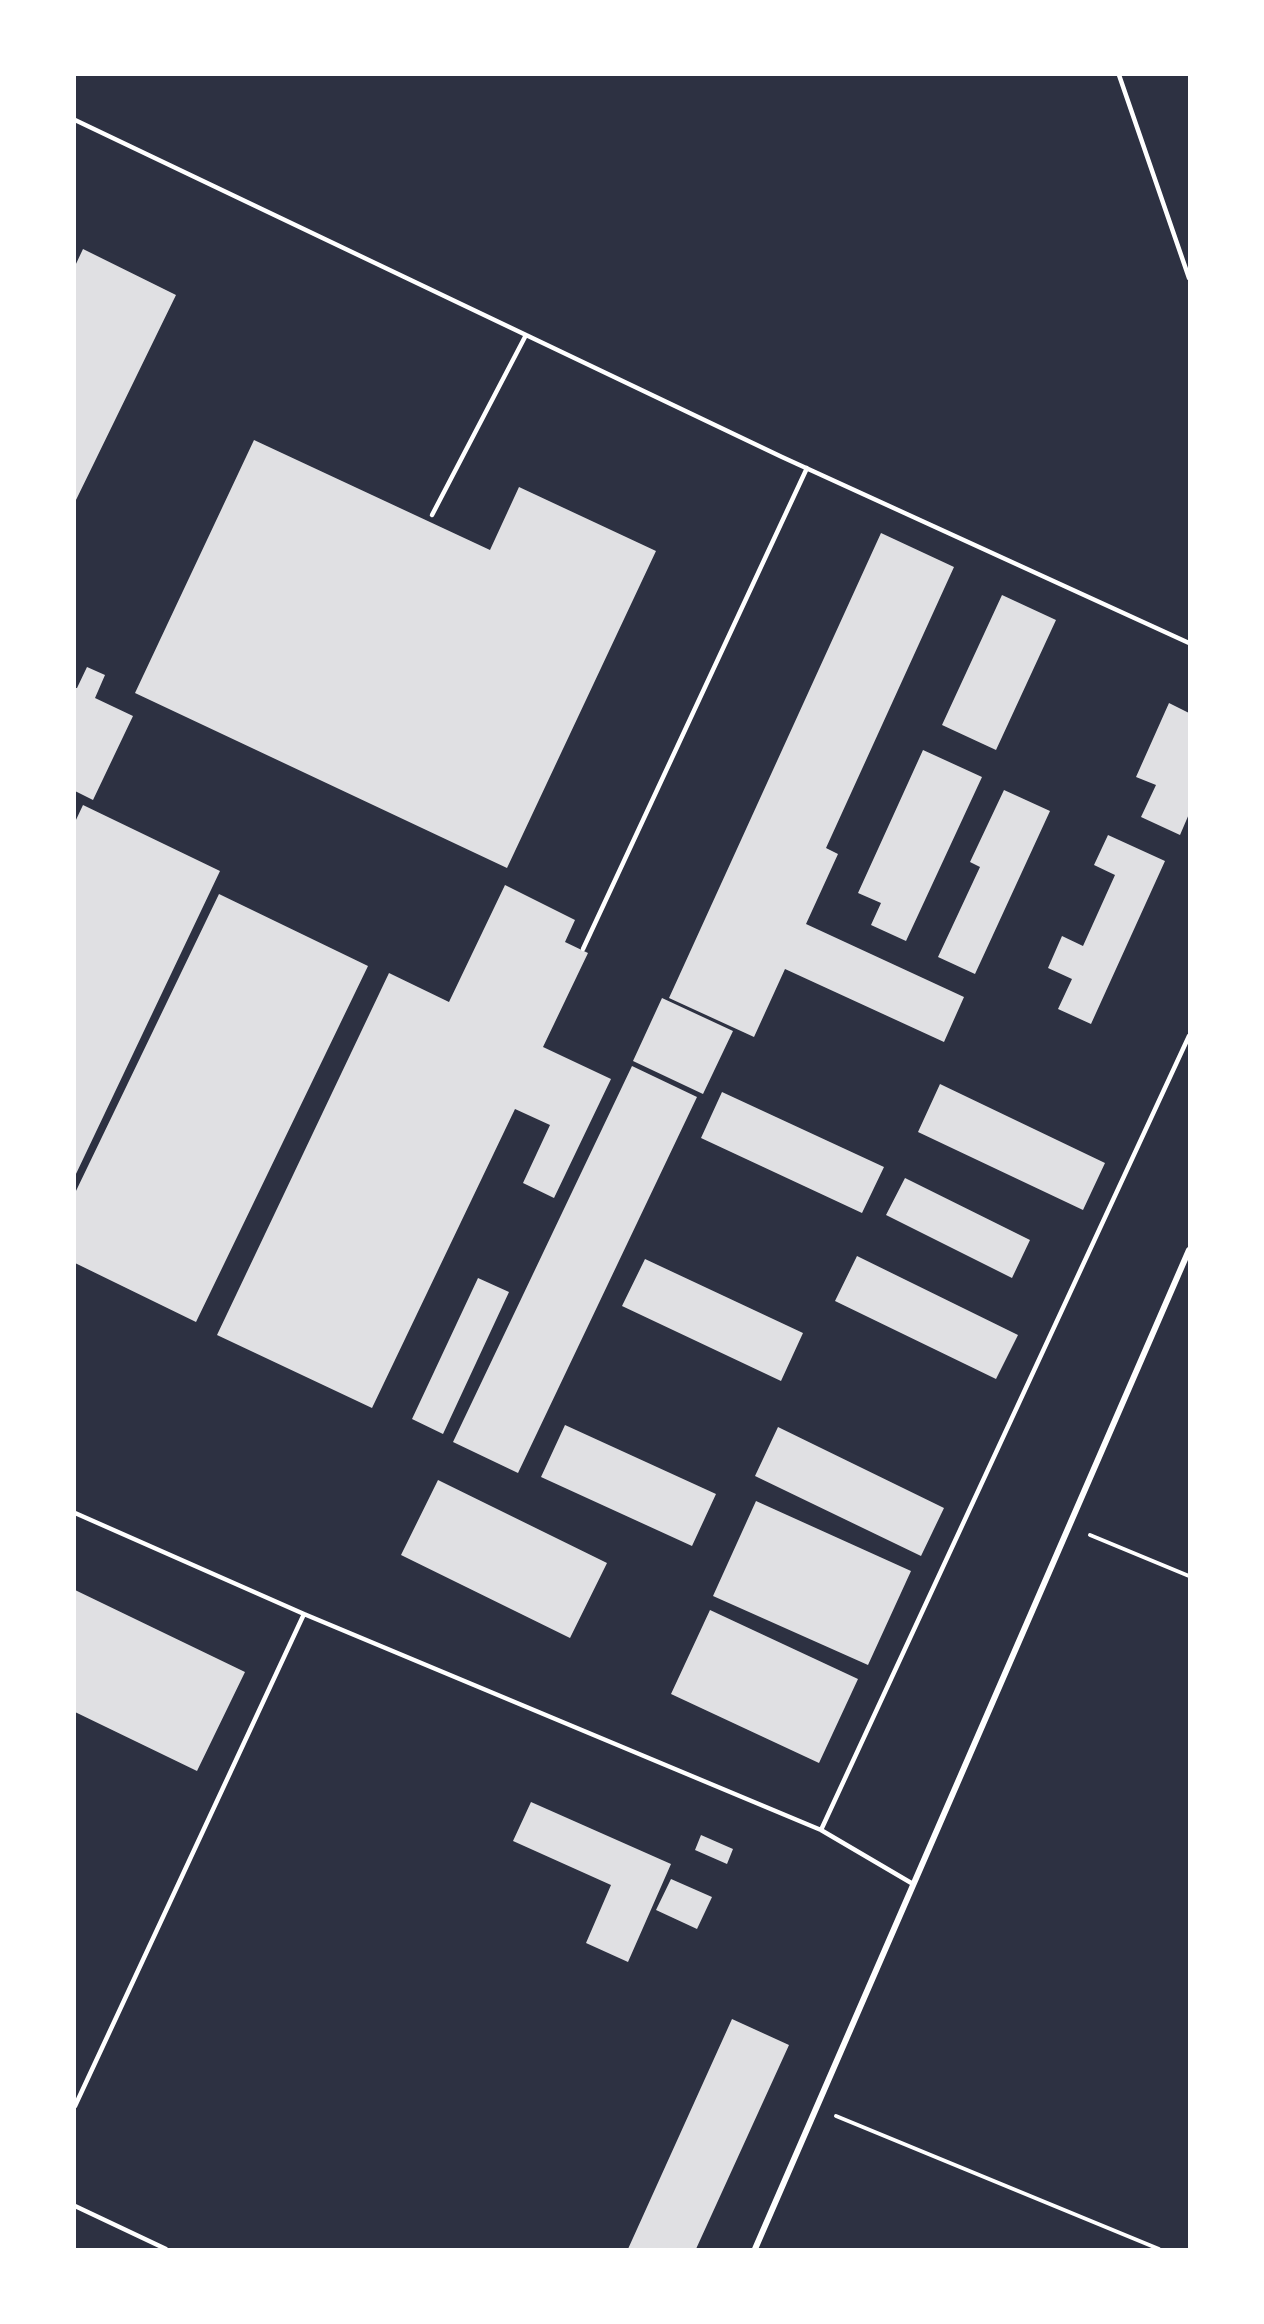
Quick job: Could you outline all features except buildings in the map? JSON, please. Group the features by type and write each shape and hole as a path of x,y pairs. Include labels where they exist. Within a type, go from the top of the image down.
{"street":[{"path":"755,2249 1189,1250"}],"lane":[{"path":"1119,75 1189,278"},
{"path":"75,120 807,468 1189,643"},
{"path":"432,515 526,335"},
{"path":"584,949 807,468"},
{"path":"821,1830 1189,1036"},
{"path":"75,1513 304,1614 821,1830 913,1884"},
{"path":"75,2106 304,1614"},
{"path":"75,2206 166,2249"}],"path":[{"path":"1069,1526 1189,1576"},
{"path":"816,2108 1159,2249"}]}
